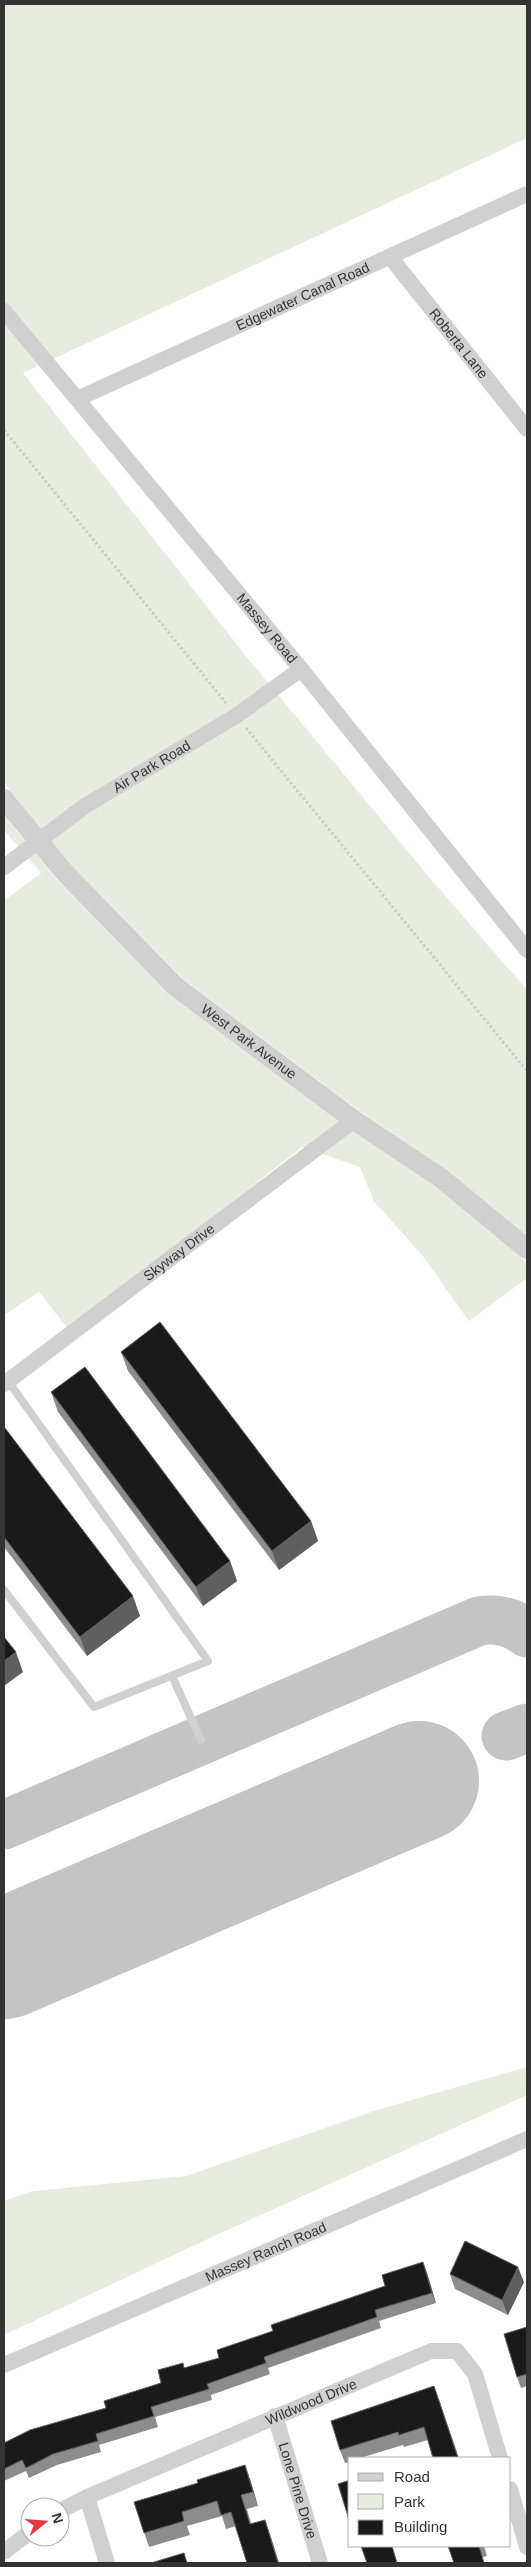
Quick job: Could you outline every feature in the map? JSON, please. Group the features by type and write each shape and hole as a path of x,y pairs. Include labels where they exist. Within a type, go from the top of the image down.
{"street":[{"name":"Edgewater Canal Road","path":"77,399 391,258 527,194"},
{"name":"Roberta Lane","path":"391,258 527,429"},
{"name":"Massey Road","path":"4,311 301,669 527,950"},
{"name":"Air Park Road","path":"4,866 85,806 236,716 301,669"},
{"name":"West Park Avenue","path":"4,799 65,874 175,986 354,1120 441,1178 527,1249"},
{"name":"Skyway Drive","path":"6,1383 354,1120"},
{"name":"Massey Ranch Road","path":"4,2364 527,2140"},
{"name":"Wildwood Drive","path":"70,2505 87,2496 432,2351 457,2351 475,2374 500,2457"},
{"name":"Lone Pine Drive","path":"275,2416 320,2563"},
{"path":"511,2492 527,2548"},
{"path":"87,2496 107,2563"},
{"path":"4,2552 20,2540"}],"lane":[{"path":"4,1590 94,1707 208,1661 6,1383"},
{"path":"172,1676 201,1740"}],"path":[{"path":"4,430 527,1071"}],"green space":[{"path":"4,4 527,4 527,138 23,373 249,660 429,877 527,990 527,1236 448,1171 361,1112 183,979 73,867 4,783"},
{"path":"4,815 57,880 168,993 435,1185 517,1253 527,1264 527,1278 469,1321 422,1255 374,1201 360,1167 302,1147 69,1330 39,1292 6,1314 4,1311 4,901 41,873 4,830"},
{"path":"527,2067 527,2095 214,2236 4,2335 4,2201 33,2191 186,2176 377,2110"}],"building":[{"path":"160,1322 311,1521 272,1551 121,1352"},
{"path":"85,1367 230,1561 196,1587 51,1392"},
{"path":"5,1428 133,1596 80,1637 4,1537"},
{"path":"4,1637 16,1652 4,1661"},
{"path":"465,2241 518,2267 502,2300 450,2274"},
{"path":"423,2262 432,2293 375,2310 377,2317 264,2357 266,2363 207,2384 209,2389 151,2407 154,2416 96,2434 98,2441 53,2454 26,2468 22,2460 4,2469 4,2443 30,2430 106,2408 104,2401 161,2383 158,2370 183,2363 184,2368 219,2358 217,2350 273,2331 271,2325 385,2286 382,2275"},
{"path":"527,2327 527,2374 517,2377 504,2334"},
{"path":"434,2386 458,2457 433,2457 424,2427 399,2435 398,2432 340,2450 331,2421"},
{"path":"245,2465 253,2492 241,2495 250,2524 265,2520 278,2563 247,2563 231,2512 221,2515 217,2501 182,2512 184,2521 144,2533 134,2502 198,2483 197,2480"},
{"path":"348,2481 348,2516 338,2484"},
{"path":"361,2547 392,2547 397,2563 367,2563"},
{"path":"448,2547 479,2547 484,2563 454,2563"},
{"path":"184,2553 187,2563 151,2563"}],"taxiway":[{"path":"4,1825 479,1621 492,1620 504,1622 516,1626 527,1633"},
{"path":"506,1736 527,1728"}],"runway":[{"path":"4,1959 419,1781"}]}
